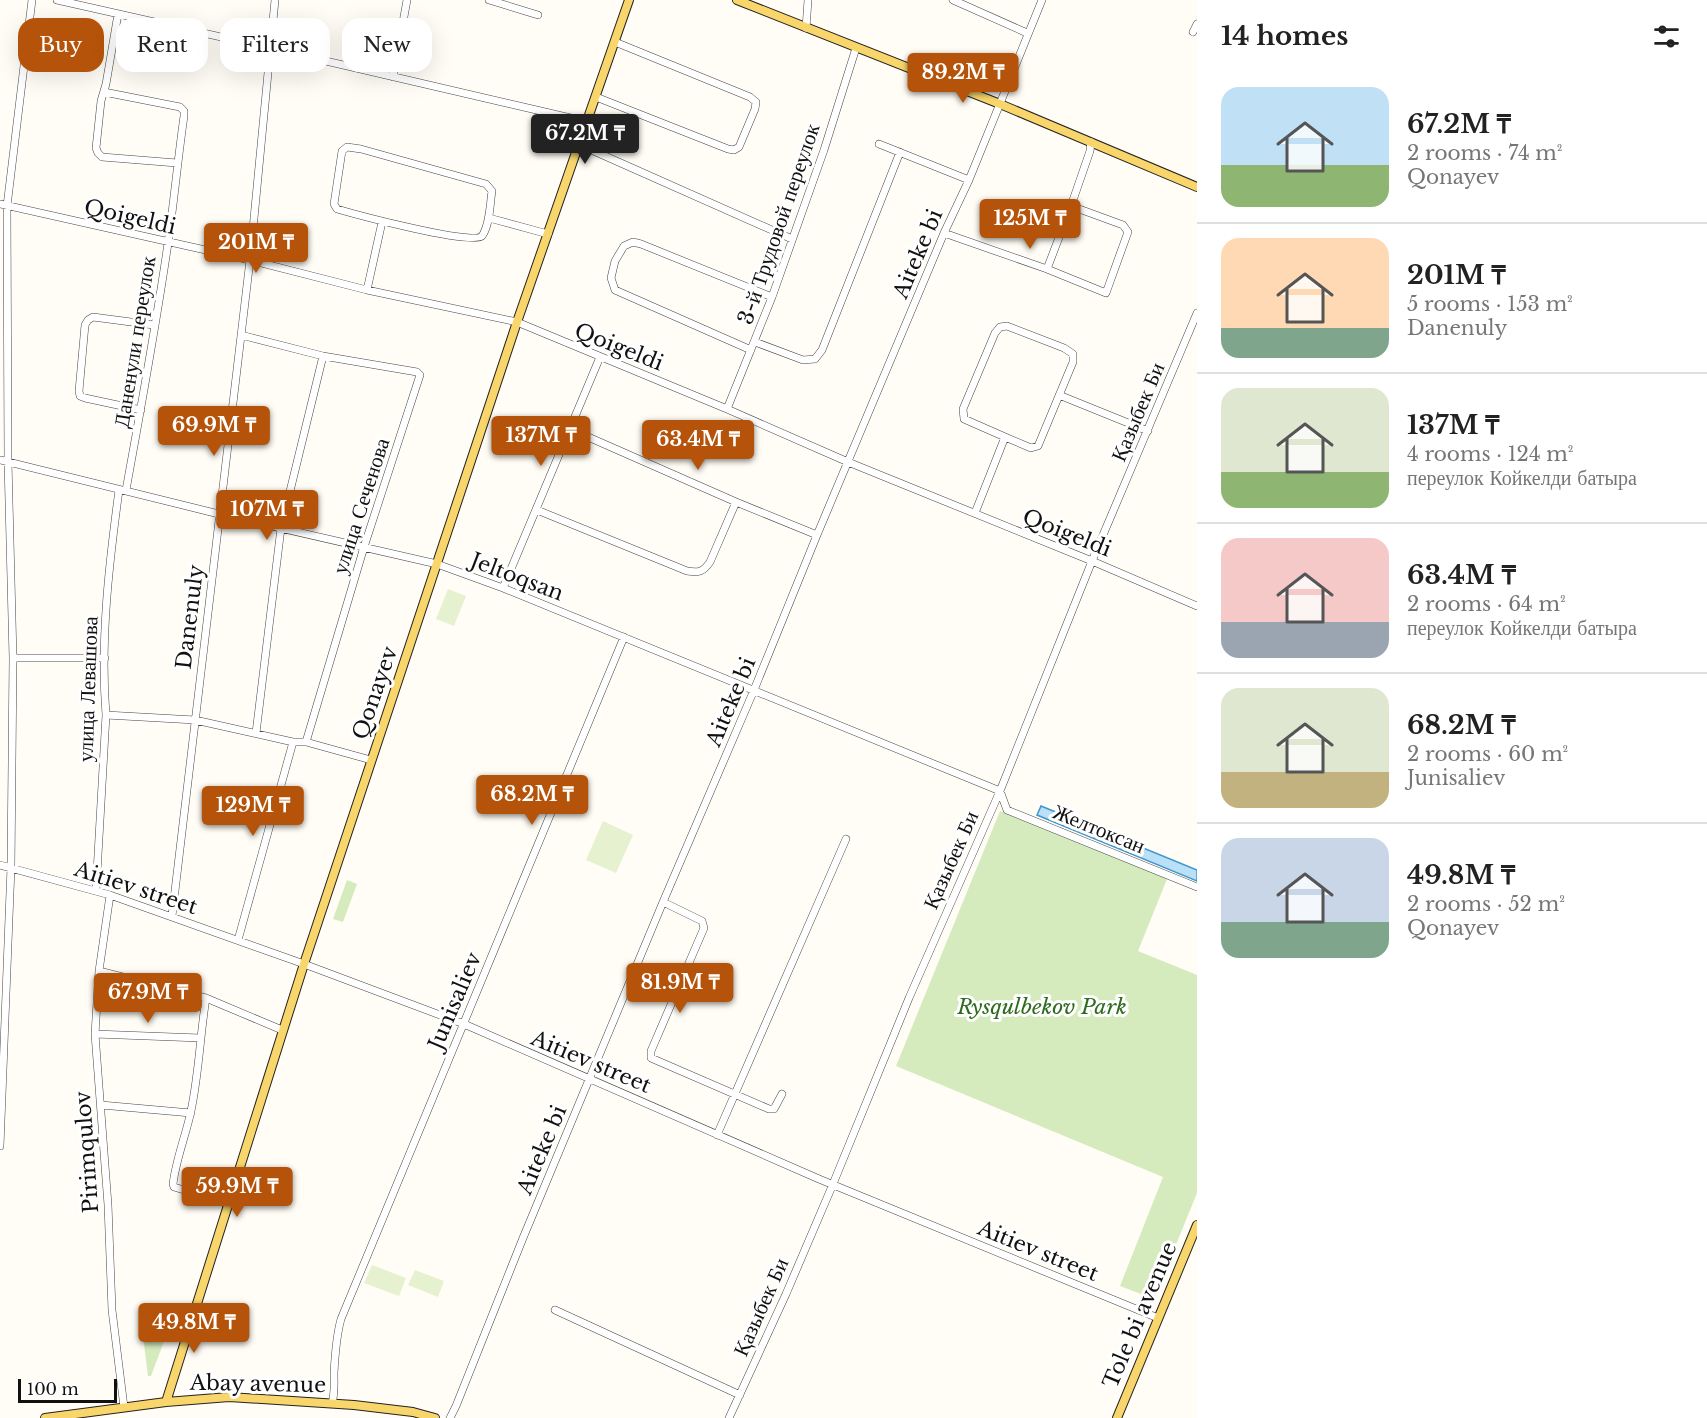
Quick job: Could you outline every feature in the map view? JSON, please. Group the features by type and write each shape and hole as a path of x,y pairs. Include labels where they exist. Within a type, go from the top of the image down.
{"main road":[{"name":"Qonayev","path":"165,1402 282,1030 371,760 517,322 629,0"},
{"path":"738,0 1000,104 1197,187"},
{"name":"Tole bi avenue","path":"1117,1418 1197,1225"},
{"name":"Abay avenue","path":"45,1418 165,1402 229,1397 332,1403 413,1412 435,1418"}],"street":[{"path":"0,1146 11,867 13,658 4,373 4,205 32,0"},
{"path":"57,0 220,37"},
{"name":"Danenuly","path":"273,18 275,0"},
{"path":"393,77 407,0"},
{"path":"489,0 538,15"},
{"path":"806,28 808,0"},
{"path":"953,0 1027,33"},
{"name":"Aiteke bi","path":"450,1418 589,1079 754,690 944,232 969,180 1042,0"},
{"path":"118,14 96,148 102,157 177,163"},
{"path":"1193,32 1197,24"},
{"path":"596,97 734,150 739,147 755,109 756,102 750,97 615,42"},
{"name":"3-й Трудовой переулок","path":"727,409 772,297 824,150 856,48"},
{"path":"330,62 588,122"},
{"name":"Danenuly","path":"172,916 250,260 268,72"},
{"name":"Даненули переулок","path":"104,92 180,107 184,116 168,242 141,410 123,490"},
{"path":"1047,269 1071,206 1091,142"},
{"path":"578,144 792,239"},
{"path":"879,144 969,180"},
{"path":"344,148 361,149 486,184 492,191 489,218 482,236 478,238 382,222 335,208 344,148"},
{"path":"755,342 803,360 815,359 822,350 900,152"},
{"name":"Qoigeldi","path":"4,205 250,260 367,290 517,322 1197,606"},
{"path":"944,232 1106,293 1128,232 1123,225 1071,206"},
{"path":"489,218 548,234"},
{"path":"367,290 382,222"},
{"path":"751,351 615,290 611,278 615,261 624,246 633,242 772,297"},
{"name":"Қазыбек Би","path":"729,1418 786,1294 909,998 1000,791 1092,561 1197,313"},
{"path":"141,410 80,396 85,325 93,317 154,325"},
{"path":"1007,326 1064,348 1073,354 1073,362 1038,446 1031,448 1005,437 964,419 963,409 995,333 1000,327 1007,326"},
{"name":"улица Сеченова","path":"241,334 323,356 417,372 420,375 364,547 306,742"},
{"path":"256,733 281,528 323,356"},
{"path":"503,588 600,357"},
{"path":"1059,395 1148,431"},
{"path":"570,429 817,535"},
{"path":"975,513 1005,437"},
{"name":"Jeltoqsan","path":"0,460 219,514 437,564 503,588 1000,791"},
{"name":"улица Левашова","path":"96,890 106,715 104,687 109,561 123,490"},
{"path":"537,510 687,571 698,573 710,562 736,502"},
{"name":"Junisaliev","path":"332,1403 335,1392 336,1341 341,1319 624,638"},
{"path":"13,658 105,658"},
{"path":"106,715 195,720 293,742 306,742 371,760"},
{"path":"238,940 293,742"},
{"name":"Желтоксан","path":"1000,791 1007,810 1197,887"},
{"path":"717,1135 846,839"},
{"name":"Aitiev street","path":"0,865 96,890 172,916 464,1024 717,1135 1158,1318"},
{"name":"Pirimqulov","path":"110,895 99,971 95,1034 108,1205 112,1310 124,1407"},
{"path":"663,902 702,921 704,928 651,1051 651,1058 769,1109 774,1109 782,1094"},
{"path":"99,971 206,998 282,1030"},
{"path":"206,998 200,1038 200,1061 191,1113 173,1181 174,1187 227,1203"},
{"path":"95,1034 200,1038"},
{"path":"101,1105 191,1113"},
{"path":"555,1310 740,1395"}],"green space":[{"path":"448,589 466,596 454,626 436,619"},
{"name":"Rysqulbekov Park","path":"1000,811 1167,879 1138,951 1197,975 1197,1193 1154,1299 1120,1286 1163,1177 896,1066"},
{"path":"603,821 633,835 616,873 586,860"},
{"path":"347,880 357,884 343,922 333,919"},
{"path":"372,1265 406,1278 399,1296 364,1283"},
{"path":"415,1270 444,1281 438,1297 408,1285"},
{"path":"143,1336 166,1336 151,1376 148,1376"}],"water":[{"path":"1041,806 1197,870 1197,881 1037,815"}]}
